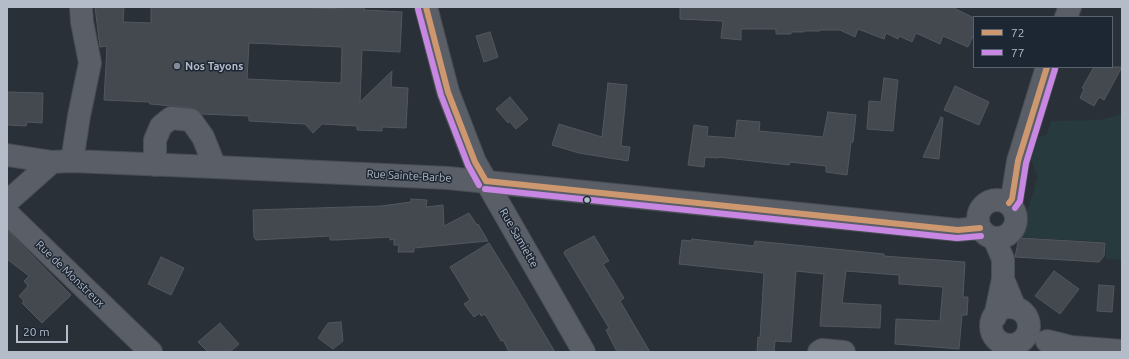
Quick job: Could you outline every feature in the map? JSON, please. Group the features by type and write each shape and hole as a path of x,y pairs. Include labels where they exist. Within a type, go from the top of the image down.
{"street":[{"path":"7,202 62,162 79,116 90,63 82,22 81,7"},
{"name":"Rue Samiette","path":"426,7 448,92 475,162 584,352"},
{"path":"1009,203 1012,199 1018,161 1047,68"},
{"path":"155,165 155,140 161,126 171,118 191,120 203,137 215,167"},
{"name":"Rue Sainte-Barbe","path":"7,155 62,162 215,167 486,181 987,233"},
{"path":"987,233 1007,236 1015,226 1016,214 1009,203 996,199 984,204 978,215 987,233 1003,259 999,340"},
{"name":"Rue de Monstreux","path":"7,213 150,352"},
{"path":"999,340 1028,329 1003,279"},
{"path":"999,340 1003,308 1021,313 1047,341"},
{"path":"999,340 1047,341 1071,347 1120,351"},
{"path":"819,352 822,350 844,352"}],"green space":[{"path":"1122,114 1122,260 1106,259 1106,242 1019,237 1038,177 1031,160 1038,138 1047,134 1051,121 1100,120"}],"building":[{"name":"Nos Tayons","path":"95,7 124,7 123,22 151,23 151,7 296,7 343,9 343,7 364,7 364,10 402,12 400,52 362,50 360,102 392,71 391,87 408,88 406,128 382,127 382,131 357,130 357,126 322,124 313,133 305,124 249,121 249,116 202,114 192,108 150,104 149,102 104,100 107,46 100,47","holes":["249,43 342,47 341,83 247,79"]},
{"path":"680,7 952,7 973,18 973,36 968,47 943,36 940,44 916,33 912,42 899,36 898,39 886,33 884,39 858,29 855,37 840,30 804,31 791,32 791,34 776,34 776,29 741,29 741,40 721,38 723,21 680,19"},
{"path":"490,32 498,57 484,62 476,36"},
{"path":"1122,67 1104,100 1099,97 1094,106 1080,98 1084,89 1082,88 1093,68"},
{"path":"884,78 898,80 893,131 867,129 869,101 881,102"},
{"path":"608,83 627,85 621,146 630,147 628,161 579,153 552,145 559,124 602,137"},
{"path":"955,86 989,102 979,125 944,110"},
{"path":"7,92 43,93 42,123 27,122 26,126 7,125"},
{"path":"510,97 528,119 516,129 509,121 508,123 496,109"},
{"path":"828,112 856,115 847,175 826,172 826,166 790,162 789,165 718,157 705,157 704,167 688,165 694,125 708,127 707,136 735,138 737,120 760,122 759,131 823,137"},
{"path":"941,117 943,118 939,159 923,157"},
{"path":"411,199 427,200 426,207 443,205 444,226 469,213 477,225 478,224 488,241 414,248 414,252 398,252 399,245 394,245 394,239 390,240 390,237 330,240 330,236 256,240 254,237 253,210 381,206 411,202"},
{"path":"7,230 71,295 42,323 22,303 24,301 19,296 28,286 24,281 29,276 7,259"},
{"path":"594,236 609,261 603,264 624,298 620,301 650,352 617,352 606,330 609,328 564,253 565,251"},
{"path":"1019,238 1105,243 1104,256 1099,262 1015,257"},
{"path":"692,239 754,246 755,241 884,254 884,256 965,262 963,297 968,297 967,315 962,315 959,349 895,344 896,319 940,321 943,287 899,284 899,275 846,271 842,303 881,305 880,328 820,326 824,274 796,271 791,342 775,341 774,352 757,352 758,337 760,338 764,273 679,264 682,240 691,241"},
{"path":"489,243 555,352 509,352 503,340 501,341 485,314 481,316 480,313 474,317 464,304 470,300 450,267"},
{"path":"161,257 184,268 171,295 148,284"},
{"path":"1054,271 1079,289 1060,314 1035,296"},
{"path":"1099,285 1114,286 1112,312 1097,311"},
{"path":"341,322 343,341 333,349 318,338 328,323"},
{"path":"220,323 239,344 230,352 208,352 198,342"}],"transit line":[{"name":"72","path":"426,7 448,92 475,162 486,181"},
{"name":"77","path":"418,9 441,95 468,165 479,185"},
{"name":"72","path":"1009,203 1012,199 1018,161 1047,68"},
{"name":"77","path":"1015,208 1020,201 1026,163 1055,69"},
{"name":"72","path":"486,181 958,230 980,228"},
{"name":"77","path":"485,189 957,238 981,236"}],"place":[{"name":"Nos Tayons","path":"177,66"}]}
